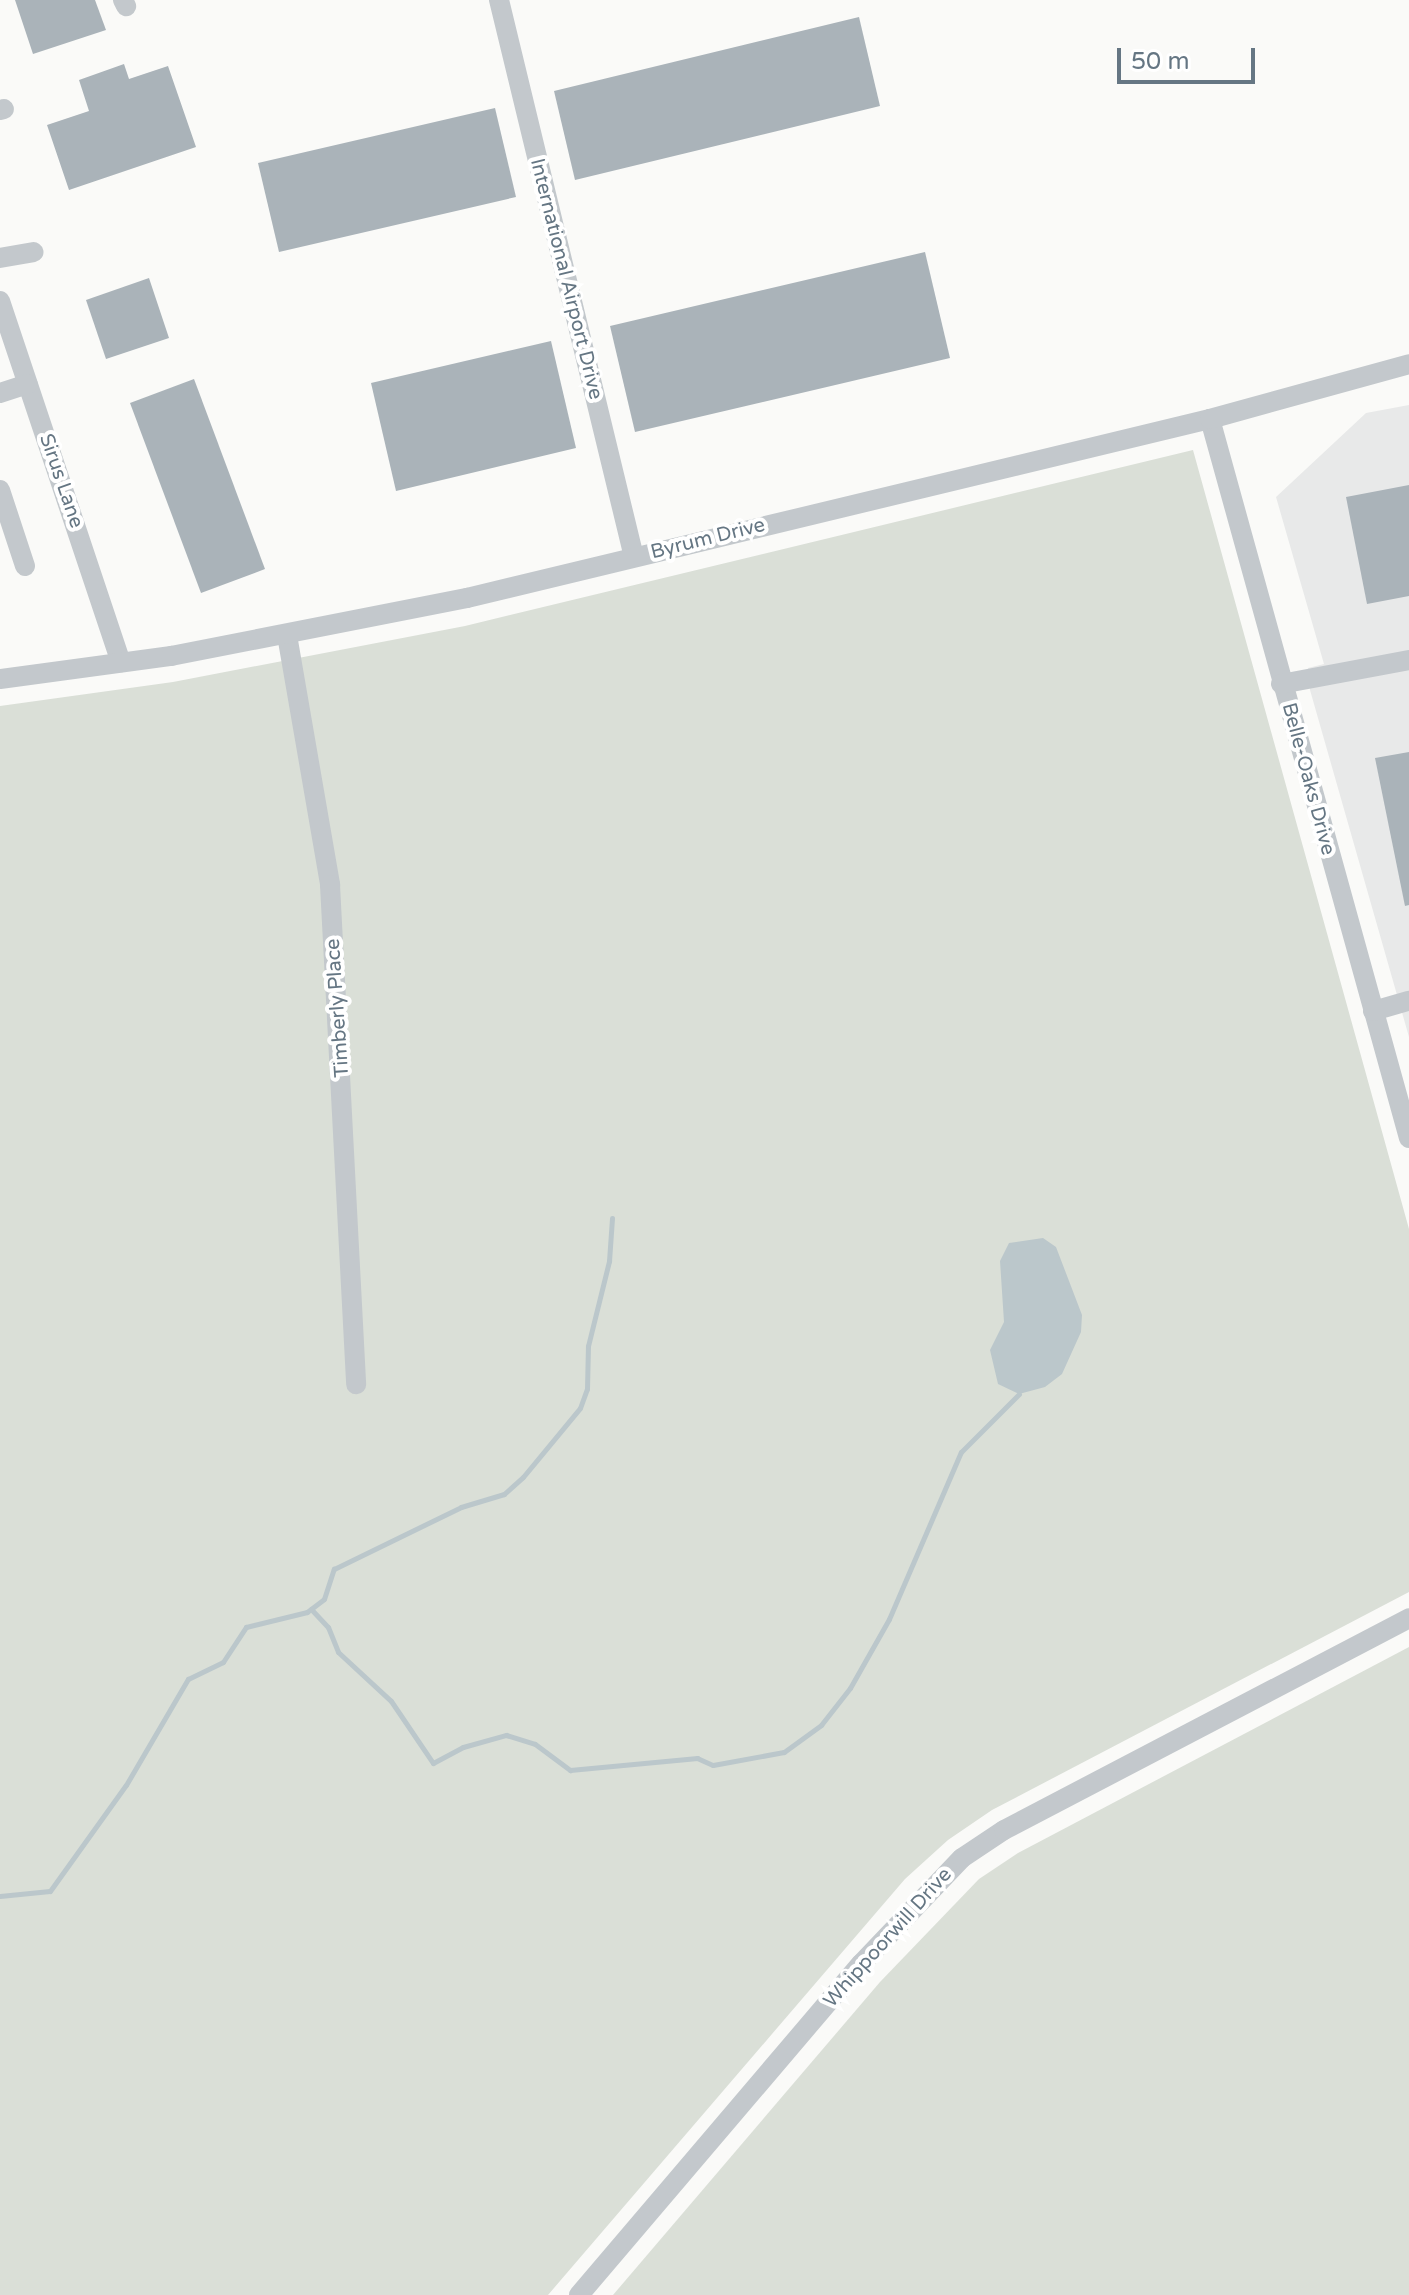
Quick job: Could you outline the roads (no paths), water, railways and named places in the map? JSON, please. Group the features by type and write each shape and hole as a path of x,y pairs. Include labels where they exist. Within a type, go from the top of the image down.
{"street":[{"name":"International Airport Drive","path":"499,0 634,557"},
{"path":"0,258 33,252"},
{"name":"Sirus Lane","path":"0,301 121,662"},
{"name":"Byrum Drive","path":"0,679 287,635 634,557 1210,419 1409,364"},
{"path":"0,393 28,384"},
{"name":"Belle-Oaks Drive","path":"1210,419 1409,1138"},
{"path":"0,490 25,566"},
{"name":"Timberly Place","path":"287,635 330,885 356,1384"},
{"path":"1281,684 1409,660"},
{"path":"1373,1011 1409,1001"},
{"name":"Whippoorwill Drive","path":"579,2295 861,1964 962,1858 1004,1830 1409,1618"}],"waterway":[{"path":"0,1896 50,1891 126,1785 188,1679 223,1662 246,1627 307,1612 324,1599 334,1569 461,1507 504,1494 523,1477 580,1408 587,1389 588,1346 609,1261 612,1218"},
{"path":"311,1609 328,1627 338,1652 391,1701 433,1763 463,1747 506,1735 535,1744 570,1770 697,1758 713,1765 784,1752 821,1725 850,1688 889,1619 961,1452 1019,1394"}]}
